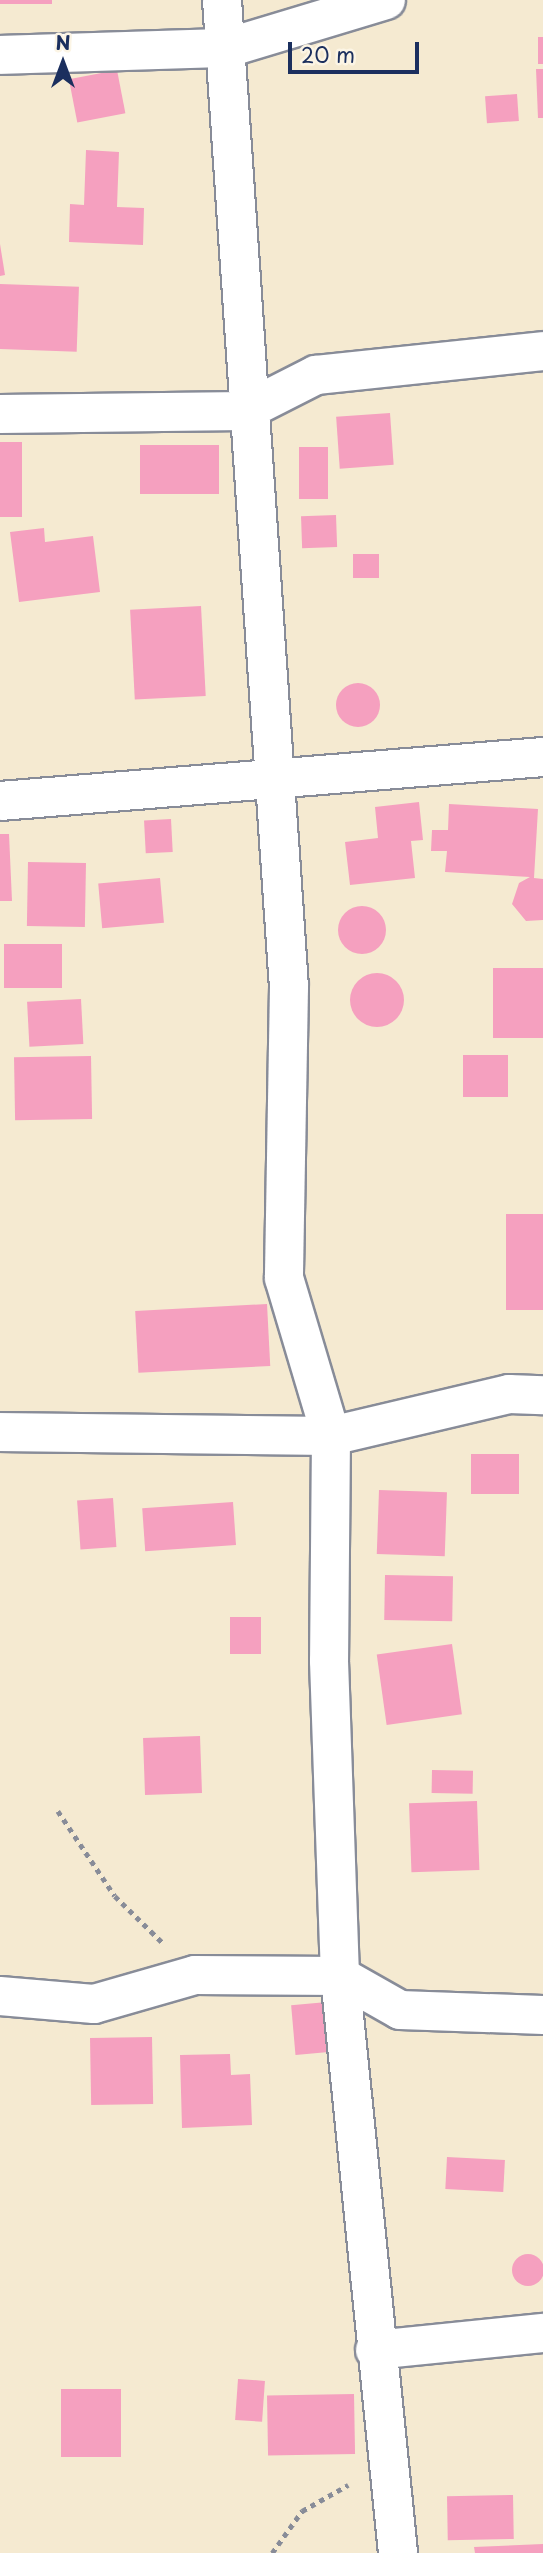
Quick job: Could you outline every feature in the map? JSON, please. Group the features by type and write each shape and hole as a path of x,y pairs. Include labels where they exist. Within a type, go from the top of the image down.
{"street":[{"path":"222,0 227,48 245,411 289,987 284,1278 331,1436 329,1661 340,1976 375,2350 398,2553"},
{"path":"0,55 227,48 386,0"},
{"path":"0,414 245,411 316,375 543,351"},
{"path":"0,801 543,757"},
{"path":"0,1432 331,1436 509,1394 543,1395"},
{"path":"0,1996 94,2004 195,1975 340,1976 400,2010 543,2015"},
{"path":"375,2350 543,2333"}],"path":[{"path":"58,1811 115,1896 195,1975"},
{"path":"272,2553 302,2511 387,2463"}],"building":[{"path":"0,0 52,0 52,4 0,4"},
{"path":"538,37 543,37 543,64 538,64"},
{"path":"536,69 543,69 543,118 538,118"},
{"path":"117,70 125,113 77,123 69,79"},
{"path":"517,94 519,121 487,123 485,96"},
{"path":"86,150 119,152 117,207 144,208 143,245 69,242 70,204 84,205"},
{"path":"0,244 5,275 0,276"},
{"path":"0,284 79,287 77,352 0,349"},
{"path":"390,413 394,465 340,469 336,417"},
{"path":"0,442 22,442 22,517 0,517"},
{"path":"140,445 219,445 219,494 140,494"},
{"path":"299,447 328,447 328,499 299,499"},
{"path":"336,515 337,547 302,548 301,516"},
{"path":"44,528 45,542 93,536 100,592 19,602 10,532"},
{"path":"353,554 379,554 379,578 353,578"},
{"path":"201,606 206,696 135,700 130,610"},
{"path":"358,683 373,690 380,705 373,720 358,727 343,720 336,705 343,690"},
{"path":"419,802 423,840 411,841 415,878 350,885 345,842 378,838 375,807"},
{"path":"449,804 538,809 534,878 543,879 543,920 526,921 512,904 519,883 530,877 445,872 447,851 431,851 432,830 448,830"},
{"path":"171,819 173,852 146,853 144,820"},
{"path":"0,834 9,834 12,901 0,901"},
{"path":"28,862 86,863 85,927 27,926"},
{"path":"160,878 164,923 102,928 98,883"},
{"path":"362,906 379,913 386,930 379,947 362,954 345,947 338,930 345,913"},
{"path":"4,944 62,944 62,988 4,988"},
{"path":"493,968 543,968 543,1038 493,1038"},
{"path":"377,973 396,981 404,1000 396,1019 377,1027 358,1019 350,1000 358,981"},
{"path":"81,999 83,1044 29,1047 27,1002"},
{"path":"463,1055 508,1055 508,1097 463,1097"},
{"path":"91,1056 92,1119 15,1120 14,1057"},
{"path":"506,1214 543,1214 543,1310 506,1310"},
{"path":"267,1304 270,1366 138,1373 135,1311"},
{"path":"471,1454 519,1454 519,1494 471,1494"},
{"path":"379,1490 447,1492 445,1556 377,1554"},
{"path":"113,1498 116,1547 81,1549 77,1501"},
{"path":"233,1502 236,1545 145,1551 142,1508"},
{"path":"385,1575 453,1576 452,1621 384,1620"},
{"path":"230,1617 261,1617 261,1654 230,1654"},
{"path":"452,1644 462,1714 387,1725 377,1655"},
{"path":"200,1736 202,1793 145,1795 143,1738"},
{"path":"432,1770 473,1771 473,1794 432,1793"},
{"path":"477,1801 479,1870 411,1872 409,1803"},
{"path":"327,2002 331,2052 295,2055 291,2005"},
{"path":"152,2037 153,2104 91,2105 90,2038"},
{"path":"230,2054 231,2075 250,2074 252,2125 182,2128 180,2055"},
{"path":"447,2157 505,2160 503,2192 445,2189"},
{"path":"528,2254 539,2259 544,2270 539,2281 528,2286 517,2281 512,2270 517,2259"},
{"path":"238,2379 265,2381 262,2422 235,2420"},
{"path":"61,2389 121,2389 121,2457 61,2457"},
{"path":"354,2394 355,2454 268,2456 267,2396"},
{"path":"513,2495 514,2539 448,2540 447,2496"},
{"path":"543,2544 543,2553 475,2553 474,2547"}]}
